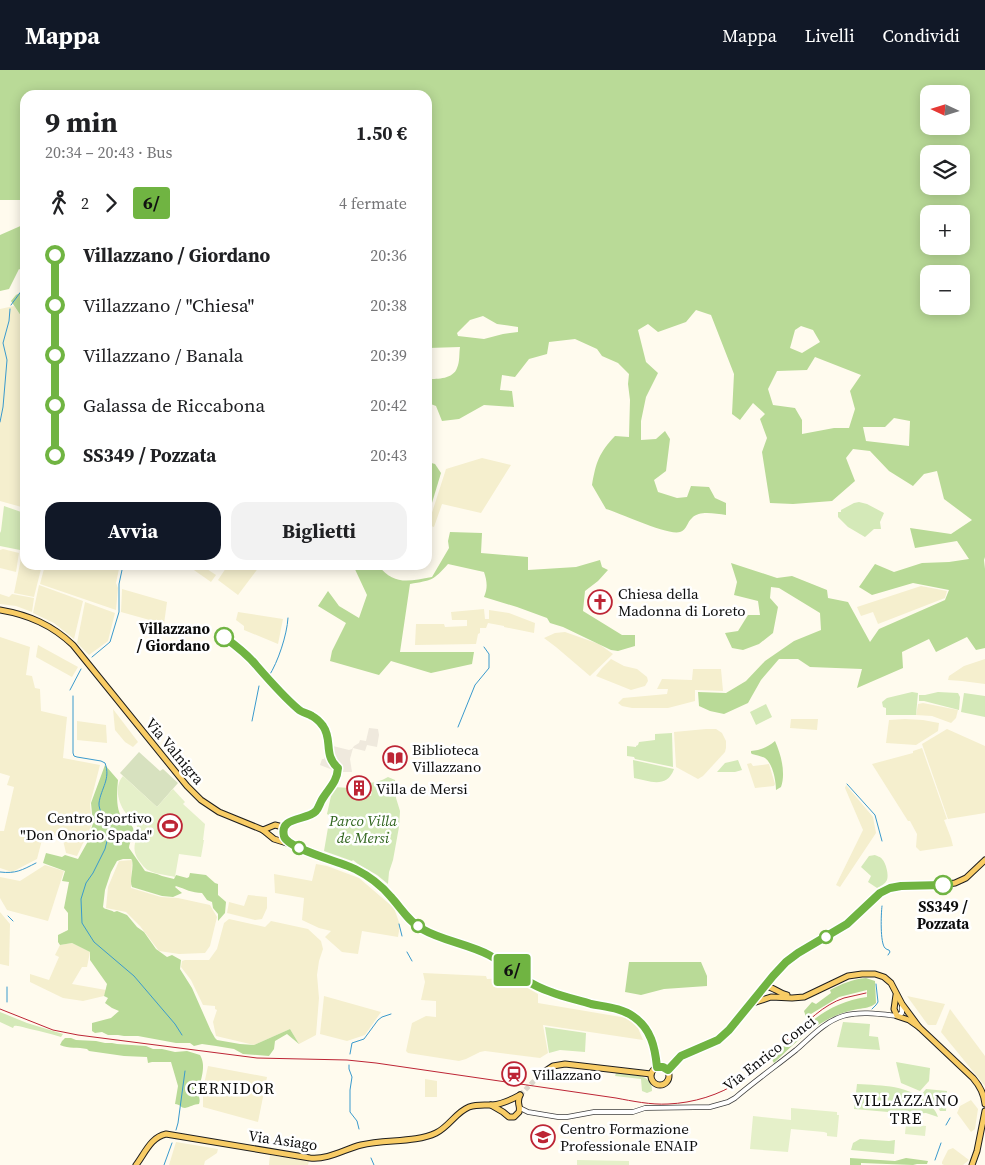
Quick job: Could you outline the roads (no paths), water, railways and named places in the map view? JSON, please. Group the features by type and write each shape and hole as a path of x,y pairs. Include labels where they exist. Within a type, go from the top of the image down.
{"main road":[{"name":"Via Valnigra","path":"0,610 21,614 48,626 62,635 88,663 192,792 207,805 219,812 263,830 270,836"},
{"path":"263,830 277,825 281,826 284,832 283,836 290,844"},
{"path":"272,827 270,836 273,838 346,865 367,876 379,885 403,913 422,929 489,955 526,980 551,992 592,1004 619,1009 632,1016 643,1025 651,1037 657,1067"},
{"path":"277,840 283,836"},
{"path":"668,1070 681,1056 718,1040 729,1030 779,968 794,956 847,924 883,891 901,886 934,886 955,883 966,878 985,860"},
{"path":"750,1005 766,998 808,996 854,974 879,975 891,983 902,1004 919,1026"},
{"path":"773,976 775,989"},
{"path":"765,986 787,995 817,991"},
{"path":"765,986 769,993 778,997"},
{"path":"896,992 894,1007 897,1016"},
{"name":"Via Enrico Conci","path":"897,1016 919,1026 973,1078 980,1086 985,1104"},
{"path":"541,1074 553,1066 565,1064 651,1074"},
{"path":"663,1067 668,1070 669,1080 663,1084 654,1082 651,1074 654,1069 663,1067"},
{"path":"490,1105 508,1117 514,1117 518,1114 520,1094 503,1106 503,1112"},
{"name":"Via Asiago","path":"136,1165 152,1142 163,1134 318,1159 360,1145 379,1141 428,1136 444,1129 464,1110 474,1106 508,1101"},
{"path":"972,1165 977,1151 985,1110"}],"street":[{"path":"897,1016 902,1013 902,1004"},
{"path":"884,1015 894,1007"},
{"name":"Via Enrico Conci","path":"518,1114 528,1112 567,1117 594,1112 633,1112 645,1108 716,1106 734,1098 831,1021 851,1014 897,1016"},
{"name":"Via Enrico Conci","path":"519,1106 528,1112"}],"waterway":[{"path":"11,305 20,293"},
{"path":"0,422 7,360 3,343 10,309"},
{"path":"92,657 110,642 119,612 119,584 122,570"},
{"path":"269,676 282,648 288,618"},
{"path":"458,727 475,685 489,668 489,654 484,647"},
{"path":"70,690 81,669"},
{"path":"252,721 259,686"},
{"path":"73,696 73,753 77,757 105,763 107,774 99,806 110,829 105,849 86,883 81,899 82,923 94,942 134,976 175,1024 182,1035"},
{"path":"847,784 875,815 882,841"},
{"path":"0,872 19,871 36,863"},
{"path":"882,906 882,940 883,945 890,952 888,955"},
{"path":"8,916 13,921"},
{"path":"399,924 402,936"},
{"path":"407,952 412,961"},
{"path":"872,1009 878,1002 876,984"},
{"path":"7,987 7,1002"},
{"path":"350,1054 352,1043 364,1039 378,1020 391,1014"},
{"path":"349,1065 352,1077 350,1112 357,1121 359,1129"},
{"path":"176,1130 185,1071"},
{"path":"946,1125 950,1118"},
{"path":"164,1165 172,1143"},
{"path":"935,1160 941,1143"},
{"path":"371,1158 374,1165"}],"tunnel":[{"path":"520,1095 541,1074"}],"railway":[{"path":"0,1009 53,1030 78,1035 257,1058 347,1060 376,1063 662,1104 696,1100 732,1086 754,1071 822,1009 844,998 866,993"}],"place":[{"name":"Chiesa della Madonna di Loreto","path":"600,602"},
{"name":"Villazzano / Giordano","path":"224,637"},
{"name":"Biblioteca Villazzano","path":"395,758"},
{"name":"Villa de Mersi","path":"359,788"},
{"name":"Centro Sportivo \"Don Onorio Spada\"","path":"170,826"},
{"name":"SS349 / Pozzata","path":"943,885"},
{"name":"Villazzano","path":"514,1074"},
{"name":"Centro Formazione Professionale ENAIP","path":"543,1137"}],"district":[{"name":"CERNIDOR","path":"231,1088"},
{"name":"VILLAZZANO TRE","path":"906,1109"}],"park label":[{"name":"Parco Villa de Mersi","path":"363,828"}]}
